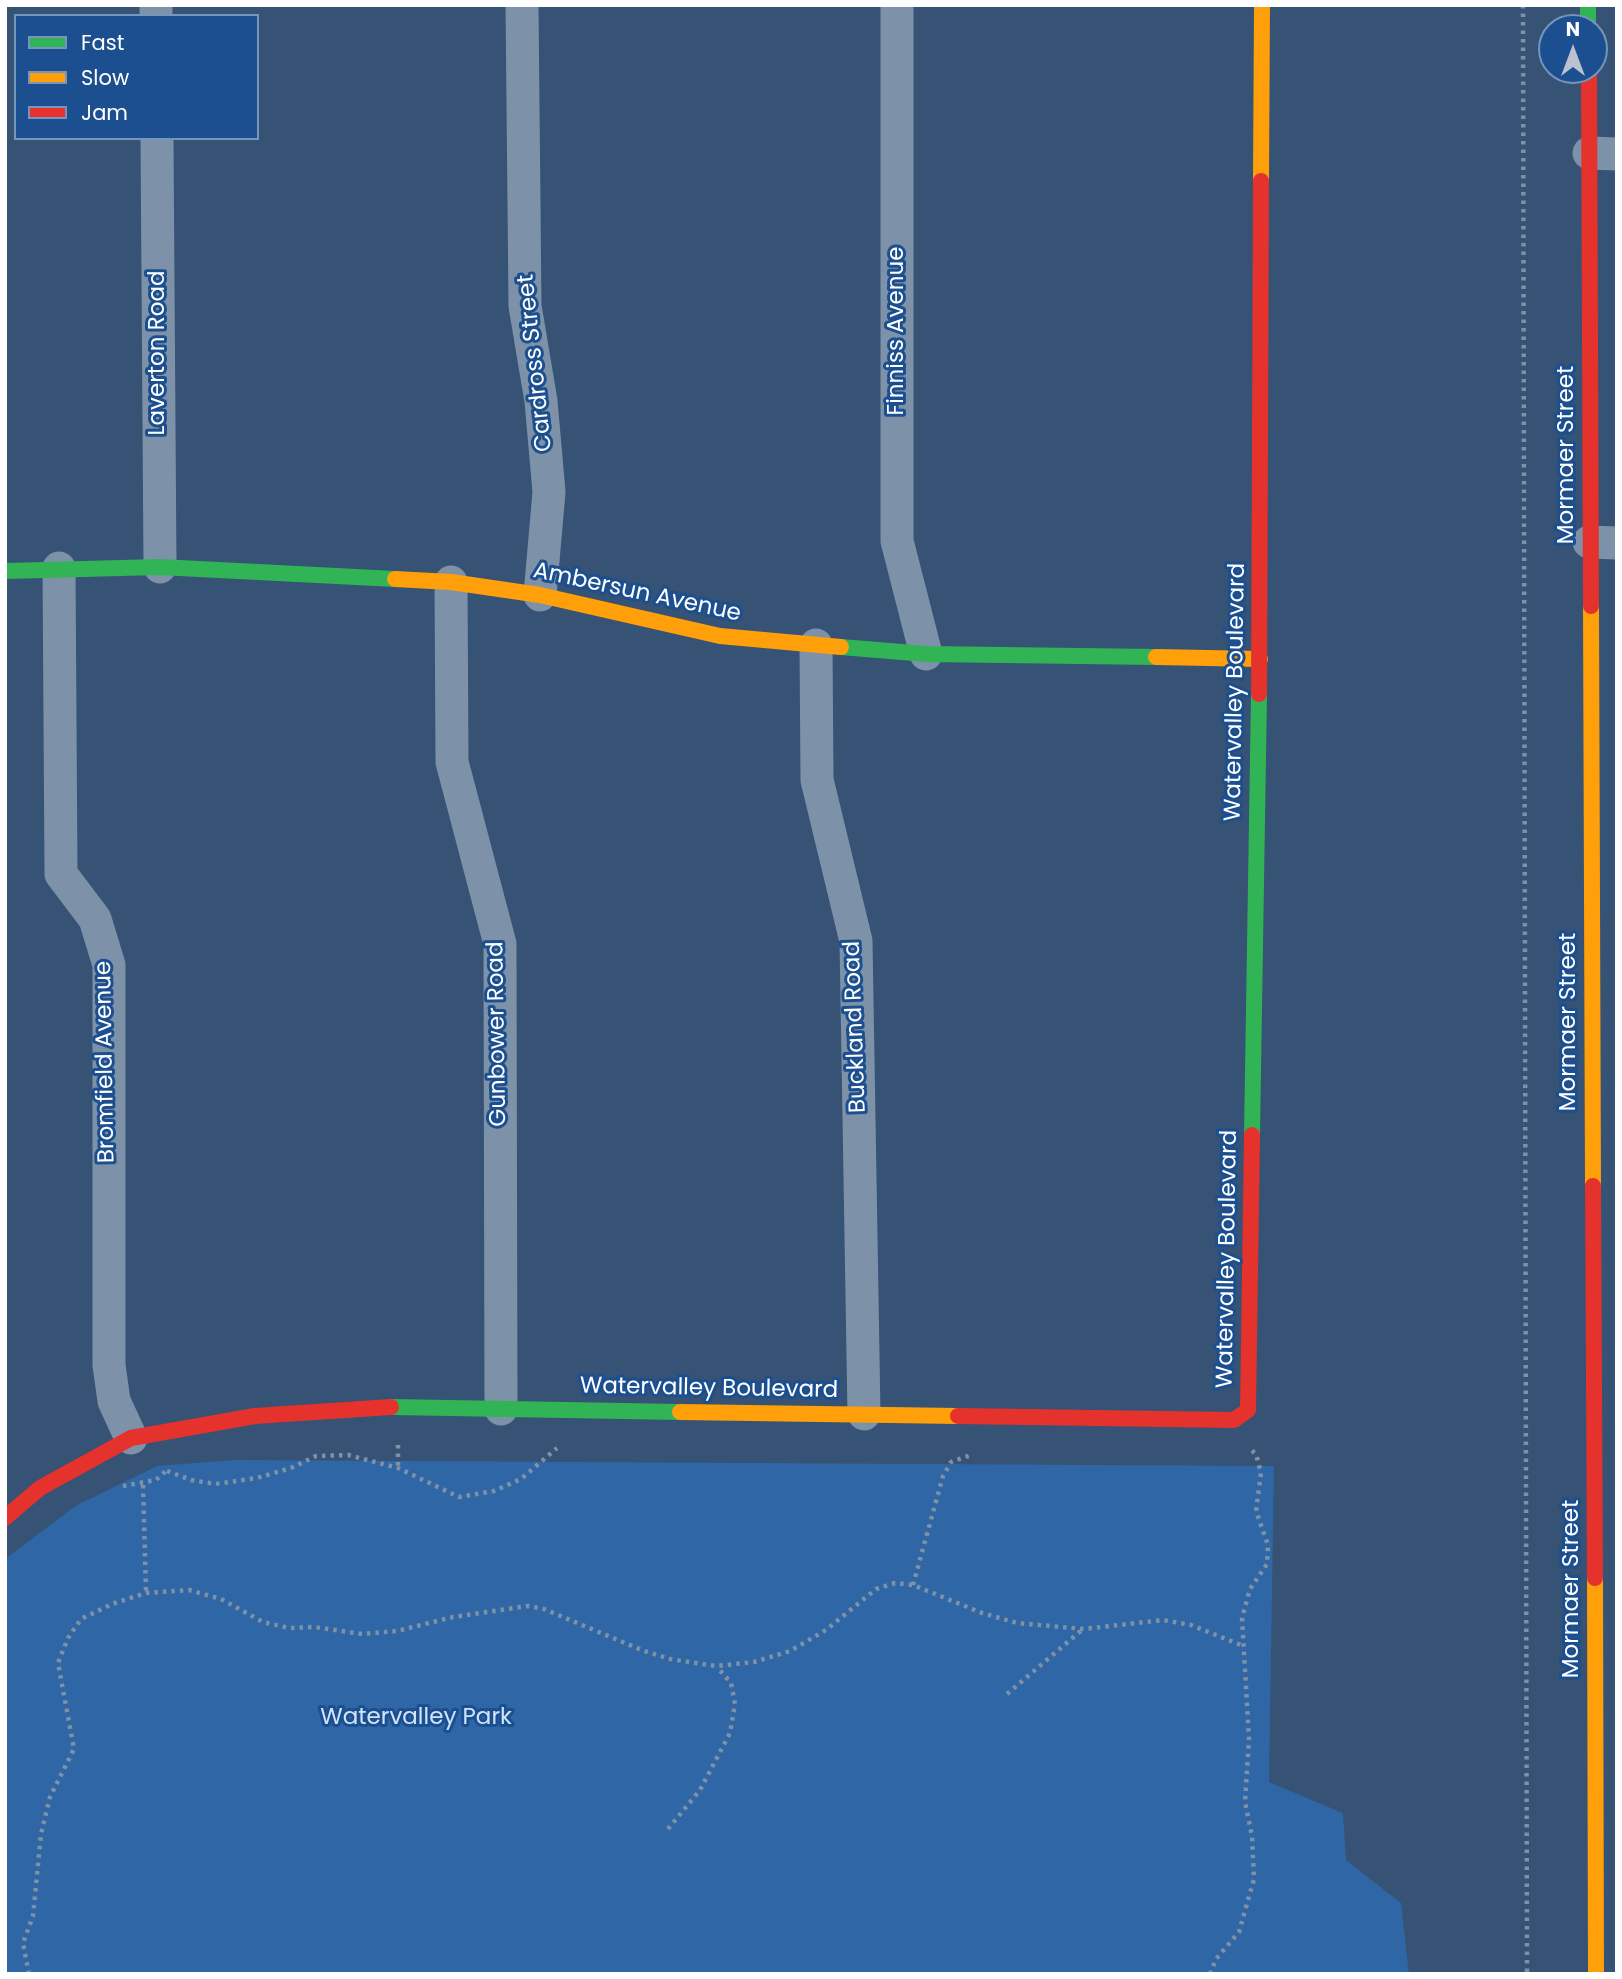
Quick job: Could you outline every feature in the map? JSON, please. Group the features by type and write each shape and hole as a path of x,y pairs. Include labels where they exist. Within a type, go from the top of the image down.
{"street":[{"name":"Cardross Street","path":"522,5 525,306 541,401 549,492 540,595"},
{"name":"Finniss Avenue","path":"897,5 897,541 926,654"},
{"name":"Watervalley Boulevard","path":"5,1518 40,1488 131,1438 256,1416 381,1407 1234,1420 1248,1410 1259,659 1262,5"},
{"name":"Mormaer Street","path":"1591,84 1603,153 1603,1966"},
{"name":"Laverton Road","path":"157,140 160,567"},
{"name":"Ambersun Avenue","path":"5,571 160,567 451,582 540,595 720,636 926,654 1259,659"},
{"name":"Bromfield Avenue","path":"59,568 61,874 95,919 109,965 109,1365 114,1401 131,1438"},
{"name":"Gunbower Road","path":"451,582 452,762 500,944 501,1409"},
{"name":"Buckland Road","path":"816,645 817,780 856,941 864,1414"}],"path":[{"path":"1522,5 1527,1974"},
{"path":"167,1471 191,1480 215,1484 257,1478 290,1468 316,1455 348,1455 398,1468 459,1497 494,1491 521,1479 561,1446"},
{"path":"914,1585 943,1476 951,1462 978,1448"},
{"path":"1210,1974 1216,1959 1239,1932 1254,1879 1252,1836 1245,1802 1249,1739 1241,1645 1242,1618 1250,1589 1267,1564 1268,1545 1256,1511 1261,1474 1256,1454 1248,1448"},
{"path":"143,1485 146,1593"},
{"path":"29,1974 23,1942 33,1916 41,1834 50,1797 74,1749 58,1663 68,1638 81,1619 112,1604 146,1593 189,1590 221,1599 263,1622 289,1628 314,1627 362,1634 397,1631 453,1616 528,1606 544,1609 657,1655 716,1666 754,1662 790,1651 827,1630 876,1589 895,1583 914,1585 982,1613 1017,1623 1084,1629 1163,1620 1200,1628 1241,1645"},
{"path":"1007,1694 1084,1629"},
{"path":"668,1829 700,1790 730,1733 735,1704 731,1683 716,1666"}],"green space":[{"name":"Watervalley Park","path":"233,1460 1274,1466 1269,1782 1343,1813 1346,1860 1401,1903 1409,1974 5,1974 5,1559 77,1505 157,1466"}],"traffic: fast":[{"path":"1588,5 1588,14"},
{"path":"5,571 160,567 395,579"},
{"path":"841,647 926,654 1156,657"},
{"path":"1252,1135 1259,694"},
{"path":"391,1407 680,1412"}],"traffic: slow":[{"path":"1261,181 1262,5"},
{"path":"395,579 451,582 540,595 720,636 841,647"},
{"path":"1591,606 1593,1186"},
{"path":"1156,657 1260,659"},
{"path":"680,1412 958,1416"},
{"path":"1595,1578 1596,1974"}],"traffic: jam":[{"path":"1589,84 1591,606"},
{"path":"1259,694 1261,181"},
{"path":"958,1416 1234,1420 1248,1410 1252,1135"},
{"path":"1593,1186 1595,1578"},
{"path":"5,1518 40,1488 131,1438 255,1416 391,1407"}]}
